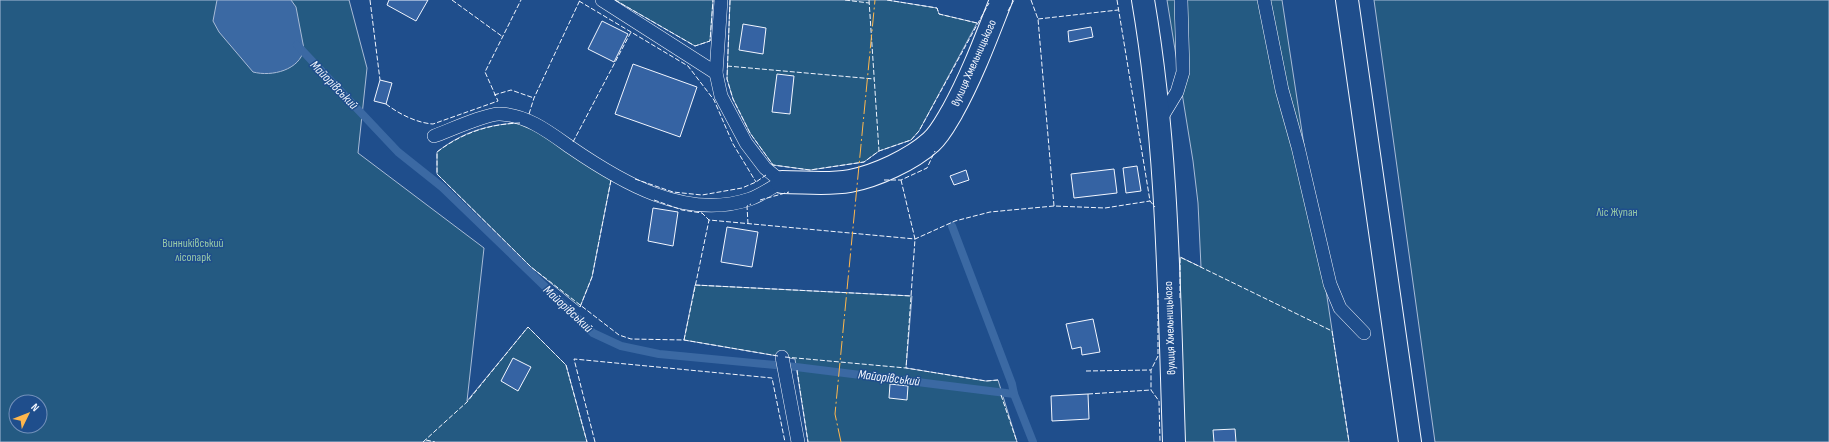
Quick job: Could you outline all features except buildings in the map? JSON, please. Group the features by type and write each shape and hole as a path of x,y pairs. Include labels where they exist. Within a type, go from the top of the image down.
{"street":[{"name":"вулиця Хмельницького","path":"782,182 830,183 856,179 910,158 932,141 943,127 964,90 1002,0"},
{"name":"вулиця Хмельницького","path":"1142,0 1151,50 1163,173 1174,442"},
{"path":"1347,0 1410,442"}],"lane":[{"path":"602,0 716,73"},
{"path":"434,136 498,114 512,115 538,125 621,180 642,190 693,204 720,205 750,198 782,182 765,168 746,143 721,96 716,73 721,0"},
{"path":"1159,122 1177,92 1183,72 1181,0"},
{"path":"1264,0 1282,90 1298,147 1330,284 1340,308 1364,333"},
{"path":"782,362 798,442"}],"green space":[{"name":"Винниківський лісопарк","path":"0,0 349,0 367,68 358,153 484,248 467,401 528,327 566,365 587,442 0,442"},
{"path":"615,0 713,0 710,41 695,46"},
{"path":"730,0 887,0 937,8 939,14 977,23 919,131 911,140 879,151 864,162 810,170 773,165 750,133 733,99 727,79"},
{"path":"1167,0 1282,0 1349,442 1180,442 1180,257 1201,267 1198,203 1193,161"},
{"name":"Ліс Жупан","path":"1374,0 1829,0 1829,442 1435,442"},
{"path":"520,123 534,126 611,180 592,277 580,307 531,267 437,174 437,152 446,145 476,130 497,125"},
{"path":"695,285 912,296 906,368 986,381 998,380 1017,442 808,442 795,359 684,340"}],"shaded area":[{"path":"217,0 291,0 296,7 304,49 297,62 291,67 276,72 253,72 219,32 213,21"}],"waterway":[{"name":"Майорівський","path":"297,45 398,152 442,187 593,333 621,346 659,354 796,367 1014,394"},
{"path":"952,226 1033,442"}],"fence":[{"path":"370,0 380,80"},
{"path":"452,0 503,37"},
{"path":"386,104 408,117 421,122 433,124 498,101 485,72 521,0"},
{"path":"529,114 534,98 580,0"},
{"path":"615,0 695,46 710,41 713,0"},
{"path":"730,0 727,79 733,99 750,133 773,165 810,170 864,162 879,151 911,140 919,131 989,3"},
{"path":"845,0 869,3"},
{"path":"869,0 879,151"},
{"path":"887,0 937,8 939,14 977,23"},
{"path":"1008,11 1014,0"},
{"path":"1031,0 1038,19 1054,206"},
{"path":"1117,0 1150,201 1155,207"},
{"path":"579,1 688,66 714,100 733,144 756,182"},
{"path":"1038,19 1118,10"},
{"path":"573,142 631,32"},
{"path":"727,66 874,79"},
{"path":"494,95 511,90 534,98"},
{"path":"520,123 497,125 476,131 446,145 437,152 437,174 531,267 619,335 631,339 684,340 778,356"},
{"path":"884,180 901,180 927,168 935,151"},
{"path":"635,179 673,192 702,195 742,188 756,182 766,175"},
{"path":"580,307 592,277 611,180"},
{"path":"901,180 915,239 906,368"},
{"path":"760,200 789,192"},
{"path":"654,200 682,210 702,213 709,220 915,239 955,221 990,212 1054,206 1105,208 1150,201"},
{"path":"748,224 747,206 751,204"},
{"path":"684,340 709,220"},
{"path":"1180,298 1180,257 1332,331 1349,442"},
{"path":"695,285 912,296"},
{"path":"1158,293 1158,356 1151,370 1151,390 1159,401 1160,442"},
{"path":"423,442 467,402 528,327 566,365 587,442"},
{"path":"785,357 906,368 986,381 998,380"},
{"path":"595,442 574,359 772,378 785,442"},
{"path":"797,370 808,442"},
{"path":"1086,371 1151,370"},
{"path":"1088,394 1151,390"},
{"path":"1001,395 1017,442"},
{"path":"426,440 435,442"}],"power":[{"path":"841,442 835,414 875,0"}]}
